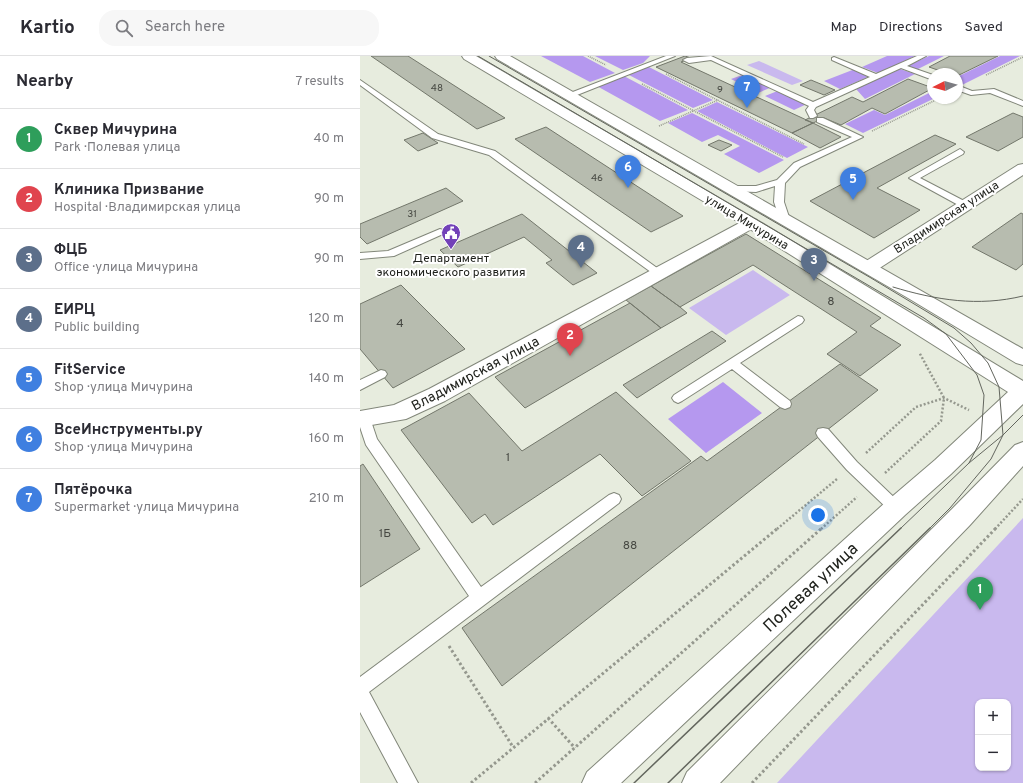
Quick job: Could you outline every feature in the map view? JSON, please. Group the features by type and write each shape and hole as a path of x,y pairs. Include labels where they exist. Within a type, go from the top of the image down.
{"main road":[{"name":"улица Мичурина","path":"468,56 751,223 1023,391"},
{"name":"улица Мичурина","path":"501,56 869,267 1023,358"},
{"name":"Владимирская улица","path":"869,267 1023,168"},
{"name":"Владимирская улица","path":"362,419 398,413 437,394 751,223"},
{"name":"Полевая улица","path":"598,783 896,508 943,467 1023,391"},
{"path":"698,783 961,517 1023,451"}],"lane":[{"path":"651,64 654,56"},
{"path":"569,94 672,56"},
{"path":"859,137 816,118 810,110 813,105 923,56"},
{"path":"683,58 690,61 712,58 813,105"},
{"path":"834,59 876,77"},
{"path":"902,66 927,76"},
{"path":"360,82 435,136 492,153 659,273"},
{"path":"963,90 971,93 991,91 1023,104"},
{"path":"732,189 756,189 780,182 797,165 859,137"},
{"path":"960,152 913,178 965,205"},
{"path":"780,182 779,202 785,220"},
{"path":"360,256 371,253 384,255 390,254 440,232"},
{"path":"678,398 798,320"},
{"path":"732,363 785,404"},
{"path":"360,385 381,374"},
{"path":"362,419 371,441 479,598"},
{"path":"823,433 852,466 896,508"},
{"path":"360,688 614,499"},
{"path":"360,694 408,783"}],"path":[{"path":"588,56 797,165"},
{"path":"963,86 1023,57"},
{"path":"651,64 655,68 822,154"},
{"path":"658,126 718,100"},
{"path":"859,137 928,104"},
{"path":"535,783 941,421 944,398 919,352"},
{"path":"472,783 513,747 852,466 916,406 944,398"},
{"path":"752,783 1023,498"},
{"path":"439,629 513,747"},
{"path":"548,718 575,748"}],"shaded area":[{"path":"541,56 583,56 615,73 590,82"},
{"path":"595,56 650,56 643,63 623,70"},
{"path":"887,56 915,56 878,73 862,67"},
{"path":"929,56 944,56 916,70 907,66"},
{"path":"1000,56 1020,56 963,84 963,74"},
{"path":"759,61 803,81 792,85 747,65"},
{"path":"647,66 713,100 693,108 627,74"},
{"path":"855,69 870,76 840,89 824,81"},
{"path":"900,69 915,74 865,99 856,89"},
{"path":"745,74 772,87 758,93 731,79"},
{"path":"622,75 688,110 660,121 595,85"},
{"path":"780,90 809,103 794,110 765,96"},
{"path":"927,94 927,102 863,133 845,124 874,110 885,115"},
{"path":"717,102 808,147 787,158 697,111"},
{"path":"692,113 784,160 759,173 724,154 740,146 718,135 702,142 668,123"},
{"path":"753,270 790,295 726,335 689,308"},
{"path":"723,382 762,413 706,453 668,419"},
{"path":"1023,518 1023,783 777,783"}],"building":[{"path":"371,56 408,56 505,118 477,129"},
{"path":"685,56 691,58 681,62 813,123 792,133 656,67"},
{"path":"950,56 998,56 963,73 963,68 929,67"},
{"path":"908,79 927,86 927,91 885,114 872,108 841,125 824,118 813,123 805,120 852,97 863,102"},
{"path":"811,80 835,90 824,95 800,85"},
{"path":"1013,113 1023,117 1023,137 998,151 966,137"},
{"path":"813,123 841,137 820,148 792,133"},
{"path":"546,127 683,216 651,232 515,139"},
{"path":"423,133 438,143 418,151 404,140"},
{"path":"935,135 956,144 877,188 920,210 874,238 810,201"},
{"path":"719,140 732,145 721,151 708,145"},
{"path":"446,188 463,201 367,244 360,237 360,224"},
{"path":"1021,213 1023,214 1023,264 1016,270 972,247"},
{"path":"522,214 597,273 573,285 546,263 552,260 524,237 458,267 440,250"},
{"path":"746,234 881,318 870,326 901,345 860,376 827,354 857,332 753,265 680,307 651,286"},
{"path":"401,285 465,349 393,388 360,349 360,304"},
{"path":"651,286 687,313 661,328 626,300"},
{"path":"630,303 661,328 525,408 495,377"},
{"path":"712,331 726,341 637,398 623,385"},
{"path":"840,364 878,390 502,686 462,628 701,456 707,461"},
{"path":"616,392 691,461 642,496 600,454 493,525 485,514 472,523 401,430 469,393 522,451"},
{"path":"363,464 420,549 360,587 360,466"}],"tram line":[{"path":"478,56 924,318 946,334 977,375 984,395 981,440 969,463"},
{"path":"489,56 871,278 954,328 971,343 988,363 999,387 1003,435"},
{"path":"893,287 909,292 957,300 990,301 1023,296"},
{"path":"1003,435 1023,415"},
{"path":"930,528 950,508 991,459 1003,435"},
{"path":"969,463 1003,435"},
{"path":"900,529 969,463"},
{"path":"634,783 901,528"},
{"path":"668,783 930,528"}],"place":[{"name":"Пятёрочка","path":"747,108"},
{"name":"ВсеИнструменты.ру","path":"628,188"},
{"name":"FitService","path":"853,200"},
{"name":"Департамент экономического развития","path":"451,250"},
{"name":"ЕИРЦ","path":"581,268"},
{"name":"ФЦБ","path":"814,281"},
{"name":"Клиника Призвание","path":"570,356"},
{"name":"Сквер Мичурина","path":"980,610"}]}
